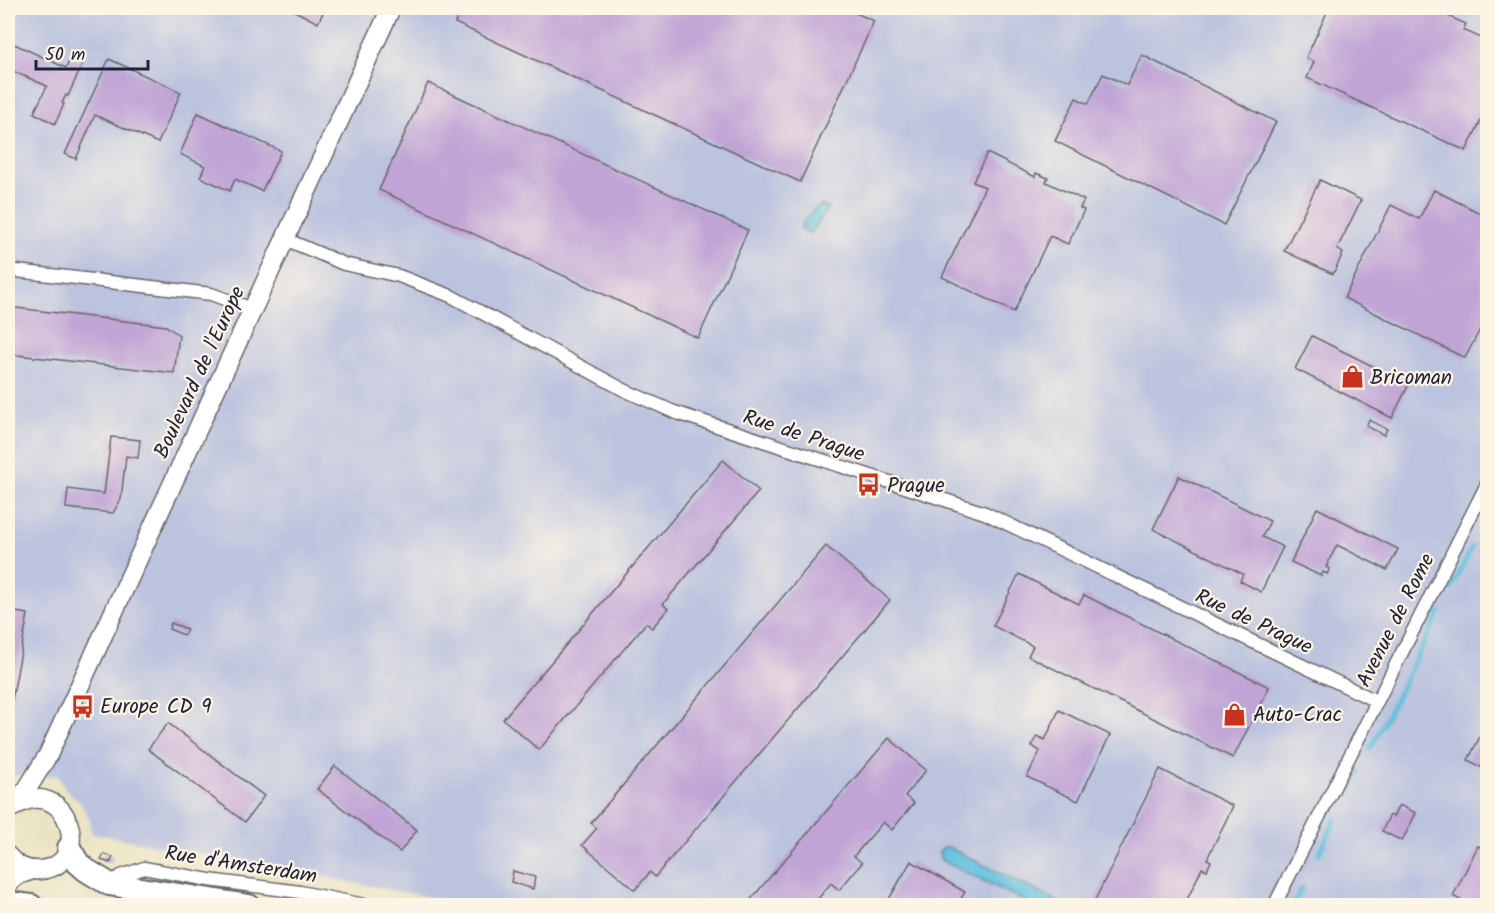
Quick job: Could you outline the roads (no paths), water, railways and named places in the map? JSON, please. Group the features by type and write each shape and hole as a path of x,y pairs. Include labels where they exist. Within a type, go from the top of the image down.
{"highway":[{"path":"69,848 78,863 109,884 249,906"},
{"path":"8,903 32,906"}],"street":[{"name":"Boulevard de l'Europe","path":"9,811 27,789 48,755 391,8"},
{"name":"Rue de Prague","path":"285,239 344,264 399,276 442,292 624,390 674,412 985,513 1376,701"},
{"path":"8,270 211,294 252,309"},
{"name":"Avenue de Rome","path":"1274,906 1488,482"},
{"name":"Boulevard de l'Europe","path":"48,755 43,783 49,802"},
{"name":"Boulevard de l'Europe","path":"9,811 23,801 36,799 49,802"},
{"path":"8,856 21,867 33,870 44,870 63,858 69,848 72,834 69,821 61,809 49,802"},
{"name":"Rue d'Amsterdam","path":"109,884 122,876 144,868 209,880 300,892 369,906"},
{"path":"8,884 18,875 33,870"}],"water":[{"path":"822,205 827,208 826,212 811,233 808,233 801,228 802,225 813,211"},
{"path":"944,847 1064,905 1033,905 941,860 939,852"}],"waterway":[{"path":"1481,531 1488,517"},
{"path":"1451,589 1472,547"},
{"path":"1371,748 1440,611"},
{"path":"1346,797 1359,772"},
{"path":"1319,854 1336,819"},
{"path":"1293,906 1302,888"}],"place":[{"name":"Bricoman","path":"1352,377"},
{"name":"Prague","path":"869,485"},
{"name":"Europe CD 9","path":"82,706"},
{"name":"Auto-Crac","path":"1235,714"}]}
